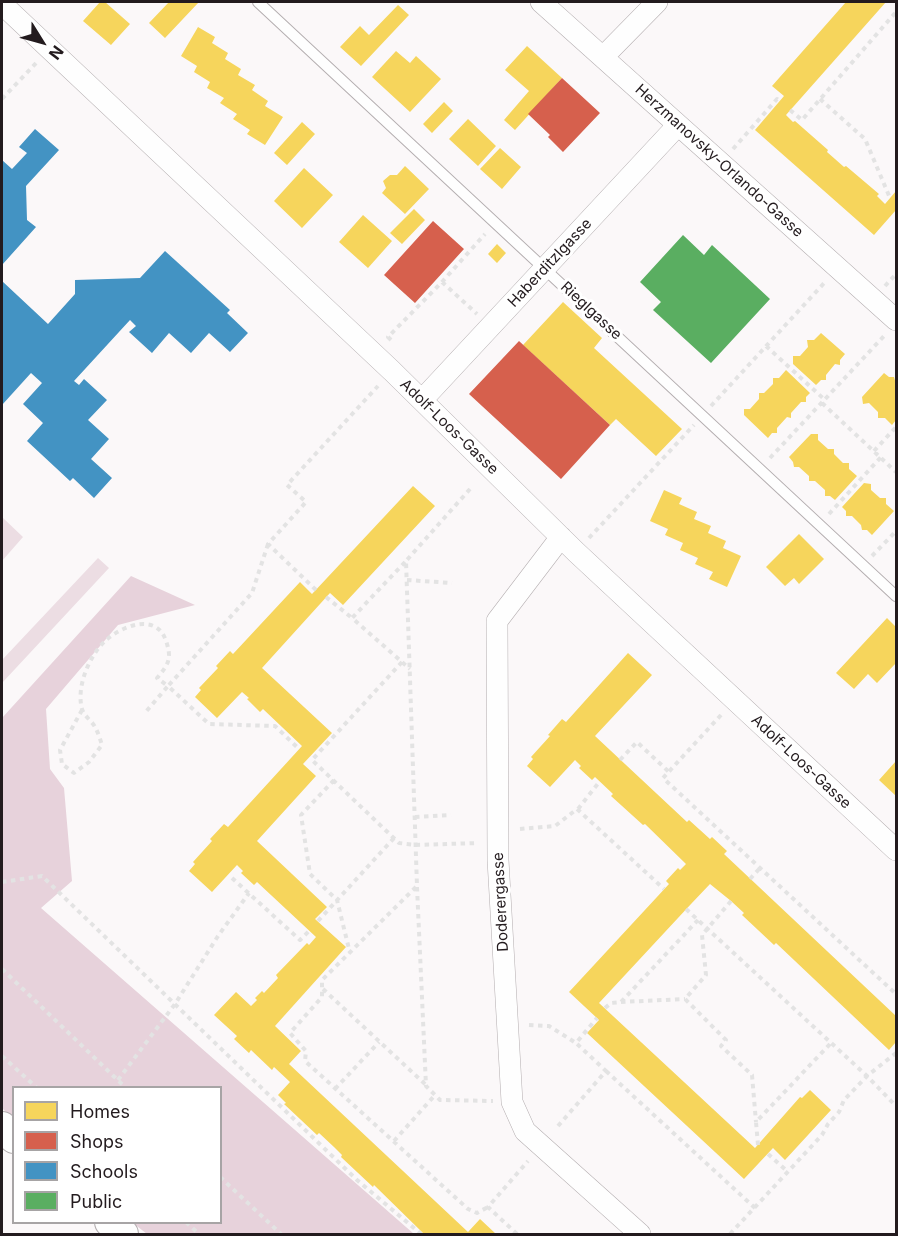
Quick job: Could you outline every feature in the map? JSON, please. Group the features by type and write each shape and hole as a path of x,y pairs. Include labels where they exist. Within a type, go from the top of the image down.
{"street":[{"name":"Herzmanovsky-Orlando-Gasse","path":"542,2 720,163 893,326"},
{"path":"603,57 657,2"},
{"name":"Adolf-Loos-Gasse","path":"2,4 392,371 561,537 897,850"},
{"name":"Haberditzlgasse","path":"422,400 678,126"},
{"name":"Doderergasse","path":"561,537 496,621 498,860 512,1102 525,1131 640,1234"}],"lane":[{"name":"Rieglgasse","path":"258,2 897,596"}],"path":[{"path":"790,110 802,120 897,12"},
{"path":"2,99 49,48"},
{"path":"720,163 777,99 780,101"},
{"path":"820,99 865,139 891,198"},
{"path":"394,343 388,337 442,282 495,222"},
{"path":"442,282 491,326"},
{"path":"761,469 893,326"},
{"path":"766,346 897,472"},
{"path":"144,714 252,593 268,544 306,502 287,485 392,371"},
{"path":"874,451 897,427"},
{"path":"820,524 881,457"},
{"path":"352,618 470,489"},
{"path":"864,565 897,531"},
{"path":"268,544 316,590"},
{"path":"406,561 426,1086"},
{"path":"407,580 452,583"},
{"path":"326,597 410,669"},
{"path":"82,710 96,728 102,745 89,762 74,772 62,764 60,750 82,710 81,689 86,668 105,641 132,624 155,625 165,636 171,653 167,666 157,678 209,724 275,726 299,749"},
{"path":"402,662 311,759 399,843 416,845 482,843"},
{"path":"735,701 663,778 897,994"},
{"path":"620,760 637,742 669,772"},
{"path":"334,780 302,815 310,874 337,900 350,953"},
{"path":"520,829 555,826 578,809 600,781"},
{"path":"578,809 664,889"},
{"path":"415,817 452,815"},
{"path":"318,921 394,838"},
{"path":"750,879 760,868"},
{"path":"2,882 42,876 357,1180 421,1234"},
{"path":"232,878 300,940 309,931"},
{"path":"417,886 322,980 322,997 290,1033 306,1050 305,1061 468,1209 477,1213 488,1208 533,1155"},
{"path":"118,1080 175,1004 218,936 249,893"},
{"path":"605,1008 611,1003 685,999 706,975 702,935 731,901"},
{"path":"686,909 897,1106"},
{"path":"621,1002 698,920"},
{"path":"2,969 124,1086"},
{"path":"322,989 440,1100 495,1101"},
{"path":"685,999 726,1040 721,1046 752,1075 758,1144"},
{"path":"576,1043 597,1018"},
{"path":"529,1025 549,1026 576,1043 755,1208"},
{"path":"335,1089 379,1041"},
{"path":"756,1122 831,1042"},
{"path":"730,1234 822,1135 839,1112 844,1100 867,1076 897,1053"},
{"path":"2,1056 35,1086"},
{"path":"558,1126 606,1071"},
{"path":"394,1141 435,1095"},
{"path":"768,1154 788,1172"},
{"path":"222,1179 281,1234"},
{"path":"488,1208 517,1234"}],"shaded area":[{"path":"2,517 23,537 2,561"},
{"path":"98,558 109,568 2,683 2,660"},
{"path":"131,576 195,605 118,625 46,709 50,769 64,788 72,881 41,908 414,1234 147,1234 134,1224 222,1224 222,1086 12,1086 12,1118 2,1108 2,718"}],"building: Homes":[{"path":"100,2 105,2 130,24 111,45 83,21"},
{"path":"169,2 199,2 165,38 149,23"},
{"path":"846,2 886,2 786,115 828,150 827,152 844,167 846,166 879,194 877,196 885,204 896,191 896,210 874,235 755,130 784,96 772,86"},
{"path":"398,5 409,15 361,66 340,47 360,26 369,35"},
{"path":"198,27 215,37 212,43 228,53 225,59 241,69 238,75 255,85 252,90 268,101 265,106 283,117 265,145 247,134 250,130 233,119 237,114 220,103 224,98 207,88 210,82 194,72 197,66 181,56"},
{"path":"527,46 562,78 515,130 504,120 529,91 505,70"},
{"path":"396,51 410,63 416,56 441,79 410,112 372,77"},
{"path":"444,102 453,111 432,133 423,124"},
{"path":"468,119 496,146 478,166 449,139"},
{"path":"302,122 315,134 287,165 274,153"},
{"path":"500,148 521,167 502,189 480,169"},
{"path":"405,166 429,189 405,214 382,193 386,188 383,181 390,175 397,175"},
{"path":"304,168 333,195 302,228 274,201"},
{"path":"414,209 425,220 402,244 390,233"},
{"path":"363,215 392,241 368,268 339,242"},
{"path":"497,244 506,253 497,263 488,254"},
{"path":"563,302 602,338 594,348 682,429 656,456 616,419 610,425 523,345"},
{"path":"821,333 845,354 840,360 840,365 835,364 826,375 826,380 821,380 816,385 793,364 793,356 800,356 808,347 807,340 814,340"},
{"path":"786,370 810,393 806,397 806,402 801,402 791,413 791,418 787,417 777,428 777,433 772,433 768,438 744,415 744,409 750,409 759,399 759,393 764,393 773,384 773,378 779,378"},
{"path":"884,373 889,377 894,377 896,384 896,420 892,425 885,418 878,418 878,412 869,403 863,404 862,397"},
{"path":"811,434 818,434 818,440 828,449 834,449 834,454 843,463 849,463 849,469 857,476 835,500 830,496 825,496 825,490 815,481 809,481 809,476 799,467 794,467 789,457"},
{"path":"864,483 871,484 871,490 880,498 886,498 886,504 894,511 872,535 867,530 862,530 861,525 852,516 846,516 846,511 842,507"},
{"path":"413,486 435,506 343,605 330,593 262,668 332,733 303,764 316,776 257,841 327,907 315,919 346,947 275,1026 301,1051 289,1064 468,1232 480,1219 496,1234 424,1234 374,1185 373,1187 341,1157 342,1155 319,1133 317,1135 284,1104 286,1103 278,1095 290,1082 274,1067 272,1070 251,1050 249,1053 234,1039 237,1036 214,1015 236,992 251,1006 257,1000 255,998 262,991 264,993 278,978 276,975 307,943 309,945 316,937 257,882 254,885 241,873 243,871 237,865 212,892 189,871 195,864 193,862 212,841 210,839 224,824 228,827 302,746 263,709 260,712 242,692 217,718 195,697 201,690 199,688 230,651 233,654 300,582 312,594"},
{"path":"664,490 682,498 679,504 697,512 694,519 711,526 708,533 726,541 723,548 741,556 727,587 709,579 713,572 695,564 698,558 680,550 683,543 665,535 668,529 650,521"},
{"path":"799,534 824,559 799,584 794,578 785,586 766,567"},
{"path":"887,618 896,627 896,663 877,683 868,674 854,689 836,673"},
{"path":"628,653 652,675 595,736 687,822 689,820 710,839 712,837 727,851 724,854 896,1016 896,1042 889,1050 776,943 774,945 742,915 744,913 710,884 691,904 599,1003 755,1148 800,1097 802,1098 810,1090 831,1110 785,1160 773,1148 744,1179 587,1033 599,1020 569,992 669,884 666,881 678,868 680,870 686,864 645,824 643,825 611,796 613,794 595,777 592,780 579,768 581,766 575,760 550,787 527,766 533,759 531,757 562,719 566,722"},
{"path":"896,761 896,796 879,780"}],"building: Shops":[{"path":"562,78 600,113 563,152 548,137 550,135 528,114"},
{"path":"433,221 464,249 415,303 384,275"},
{"path":"519,341 610,425 561,479 469,394"}],"building: Schools":[{"path":"35,129 59,150 26,186 27,220 36,227 2,265 2,160 12,169 27,153 19,147"},
{"path":"165,251 230,310 227,313 248,333 230,352 209,333 191,353 169,333 152,353 129,332 136,326 130,320 74,381 79,385 84,379 107,400 88,420 109,439 91,459 112,478 94,498 73,478 70,481 27,441 43,423 23,404 42,383 31,373 2,405 2,281 48,324 75,294 75,280 140,278"}],"building: Public":[{"path":"683,235 704,255 712,245 770,299 711,363 653,310 661,302 640,282"}]}
